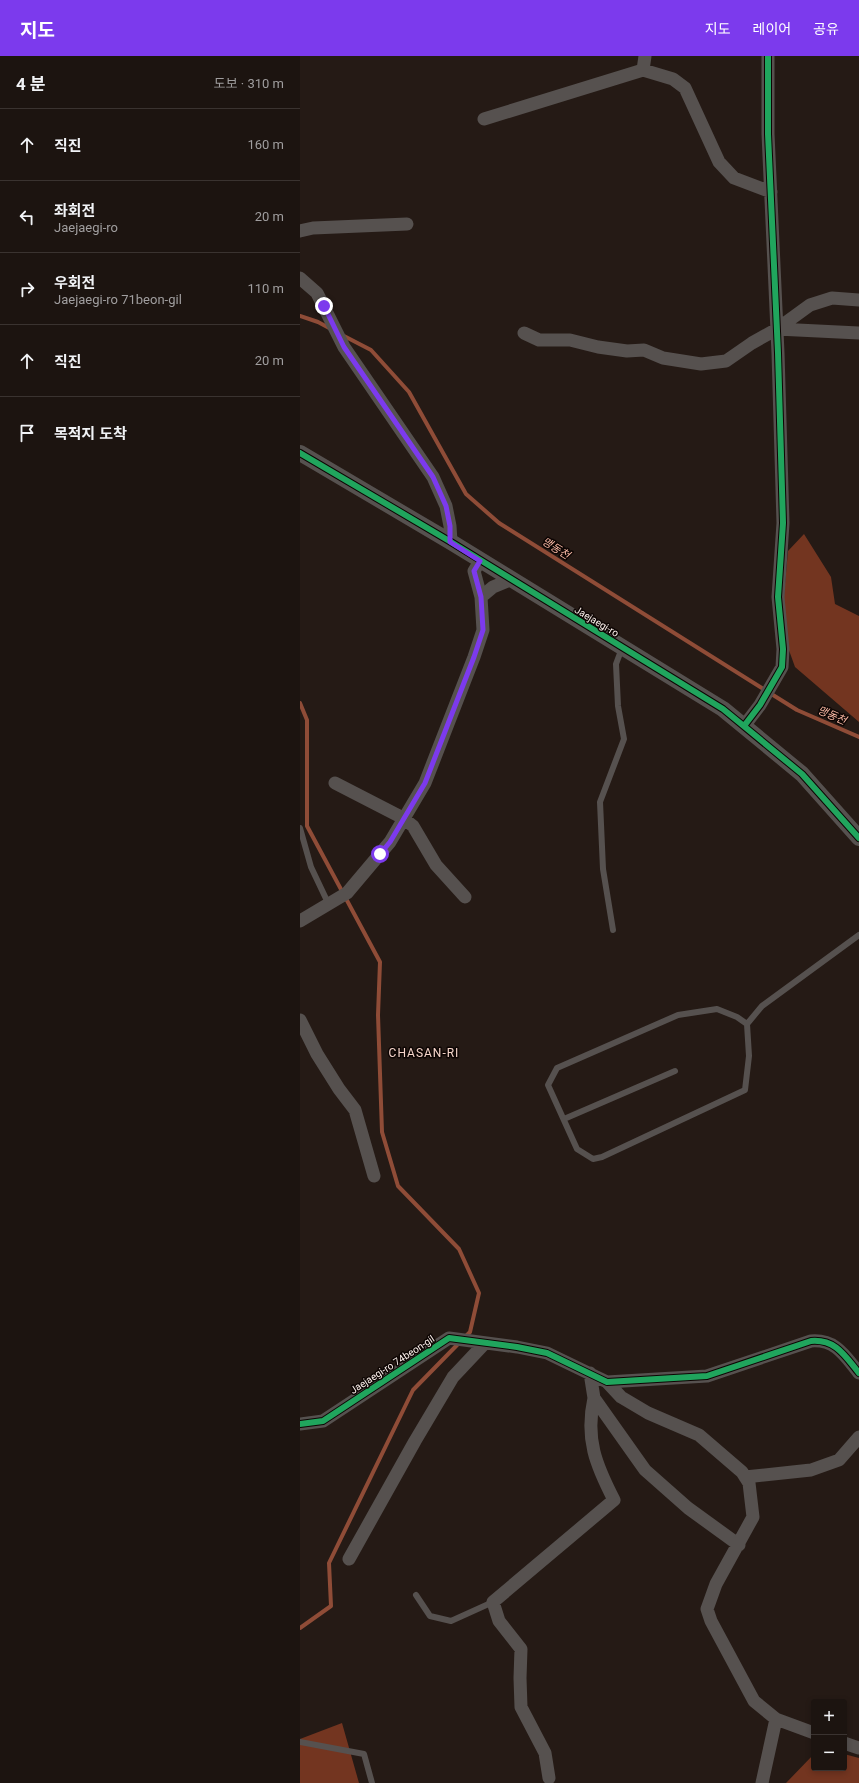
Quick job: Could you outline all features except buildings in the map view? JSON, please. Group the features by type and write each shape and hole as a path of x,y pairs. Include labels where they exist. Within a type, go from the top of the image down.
{"street":[{"path":"643,70 645,56"},
{"path":"744,726 760,705 782,667 783,649 778,597 783,523 777,330 768,134 768,56"},
{"path":"484,119 643,70 674,79 685,88 719,162 734,178 771,192"},
{"path":"300,232 313,228 407,224"},
{"path":"300,278 318,293 344,347 433,477 446,506 450,526 450,542"},
{"path":"524,333 539,340 570,340 605,348 627,351 644,350 663,358 701,364 726,361 752,343 777,330 810,305 832,298 859,300"},
{"path":"777,330 859,333"},
{"name":"Jaejaegi-ro","path":"300,453 450,542 723,709 802,774 859,838"},
{"path":"300,922 337,900 390,842 425,783 483,630 481,597 474,571 480,561"},
{"path":"481,597 493,587 510,580"},
{"path":"335,783 403,818 414,826 436,865 465,897"},
{"path":"301,1023 317,1054 339,1089 355,1110 374,1176"},
{"name":"Jaejaegi-ro 74beon-gil","path":"300,1424 323,1421 449,1338 517,1347 548,1354 607,1382"},
{"path":"607,1382 707,1376 811,1341 822,1340 830,1343 840,1351 859,1373"},
{"path":"349,1559 415,1441 453,1377 486,1343"},
{"path":"549,1778 545,1754 521,1707 521,1649 499,1621 493,1602 614,1500 598,1468 591,1437 591,1413 594,1398 590,1373"},
{"path":"607,1382 621,1397 648,1413 699,1435 742,1472 749,1483 753,1517 739,1545 716,1584 707,1609 711,1621 754,1701 776,1719 811,1731"},
{"path":"594,1398 645,1470 688,1508 739,1545"},
{"path":"745,1477 811,1470 839,1460 859,1437"},
{"path":"762,1783 776,1719"},
{"path":"847,1744 859,1748"}],"lane":[{"path":"613,930 603,870 600,802 624,739 618,706 616,664 622,648"},
{"path":"300,828 310,867 337,900"},
{"path":"747,1024 737,1017 717,1009 678,1015 557,1068 548,1085 577,1149 593,1159 602,1157 745,1090 749,1056 747,1024 762,1006 859,935"},
{"path":"564,1119 675,1071"},
{"path":"416,1595 430,1616 451,1621 493,1602"},
{"path":"300,1742 364,1754 372,1783"}],"shaded area":[{"path":"804,534 831,577 835,604 859,616 859,722 795,667 781,628 788,551"},
{"path":"342,1723 359,1783 300,1783 300,1739"},
{"path":"847,1755 859,1758 859,1783 786,1783 811,1757 811,1771 847,1771"}],"waterway":[{"name":"맹동천","path":"300,316 318,322 331,329"},
{"name":"맹동천","path":"342,335 371,350 409,392 466,494 499,523 797,710 859,737"},
{"path":"300,703 307,720 307,826 380,962 378,1015 382,1132 398,1186 459,1249 479,1293 470,1332 465,1337"},
{"path":"300,1628 331,1606 329,1563 413,1390 460,1342"}],"cycle path":[{"path":"744,726 760,705 782,667 783,649 778,597 783,523 778,353 768,134 768,56"},
{"path":"300,453 451,542 723,709 802,774 859,838"},
{"path":"300,1424 323,1421 449,1338 517,1347 547,1353 607,1382 707,1376 811,1341 820,1341 833,1346 844,1355 859,1373"}],"district":[{"name":"CHASAN-RI","path":"424,1053"}],"route":[{"path":"324,306 344,347 433,477 446,506 450,526 450,542 480,561 474,571 481,597 483,630 474,657 425,783 405,814 390,842 380,854"}]}
